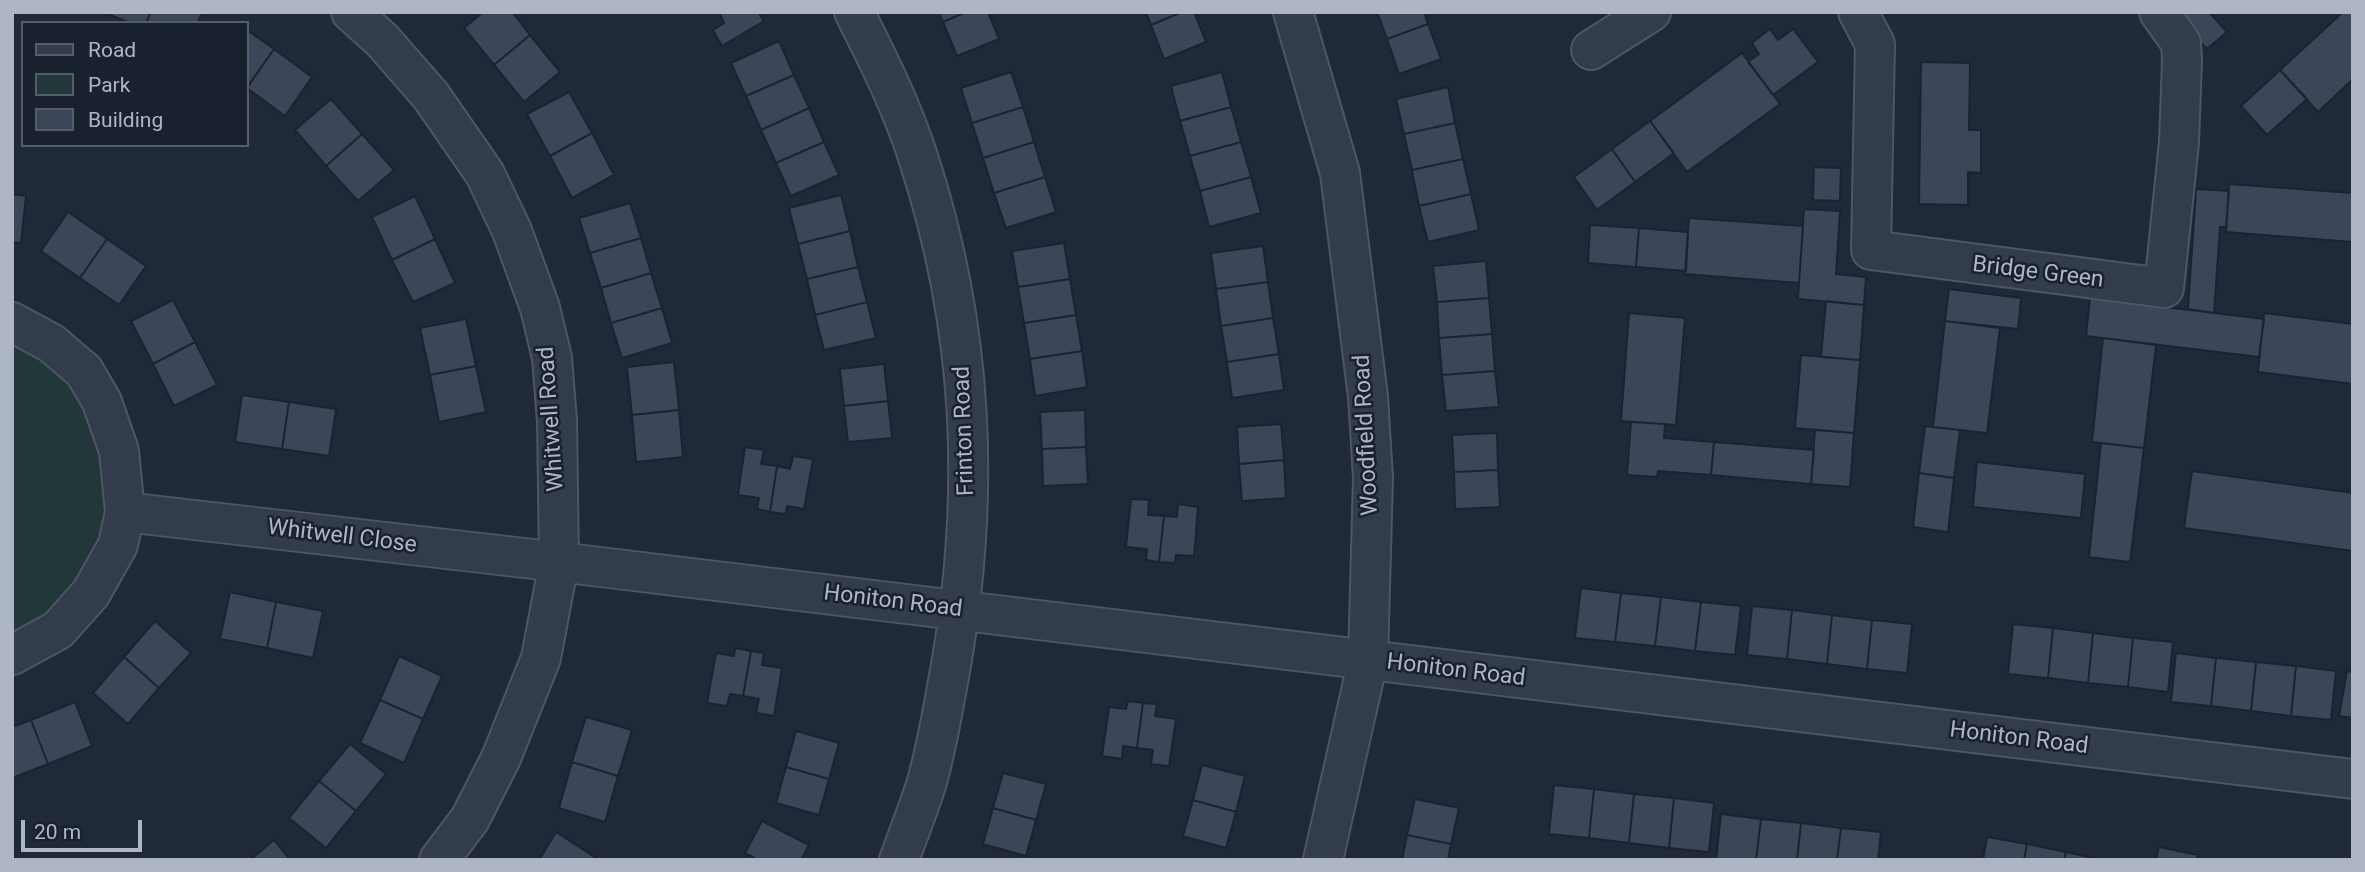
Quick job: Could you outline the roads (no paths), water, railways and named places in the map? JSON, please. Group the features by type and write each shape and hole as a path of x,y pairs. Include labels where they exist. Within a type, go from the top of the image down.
{"street":[{"name":"Whitwell Road","path":"351,12 383,41 430,96 485,174 512,231 540,308 552,358 557,421 559,562 541,658 501,758 470,819 439,860"},
{"name":"Frinton Road","path":"854,12 884,71 918,156 943,243 958,319 968,404 970,471 961,611 926,783 900,860"},
{"name":"Woodfield Road","path":"1293,12 1340,173 1361,332 1373,478 1368,660 1323,860"},
{"path":"1591,50 1651,12"},
{"name":"Bridge Green","path":"1858,12 1875,44 1871,250 2164,288 2179,142 2182,61 2181,43 2159,12"},
{"path":"12,322 51,343 84,371 90,381 102,402 119,451 125,512 118,545 92,593 58,631 12,655"},
{"name":"Whitwell Close","path":"125,512 559,562"},
{"name":"Honiton Road","path":"559,562 2353,779"}]}
